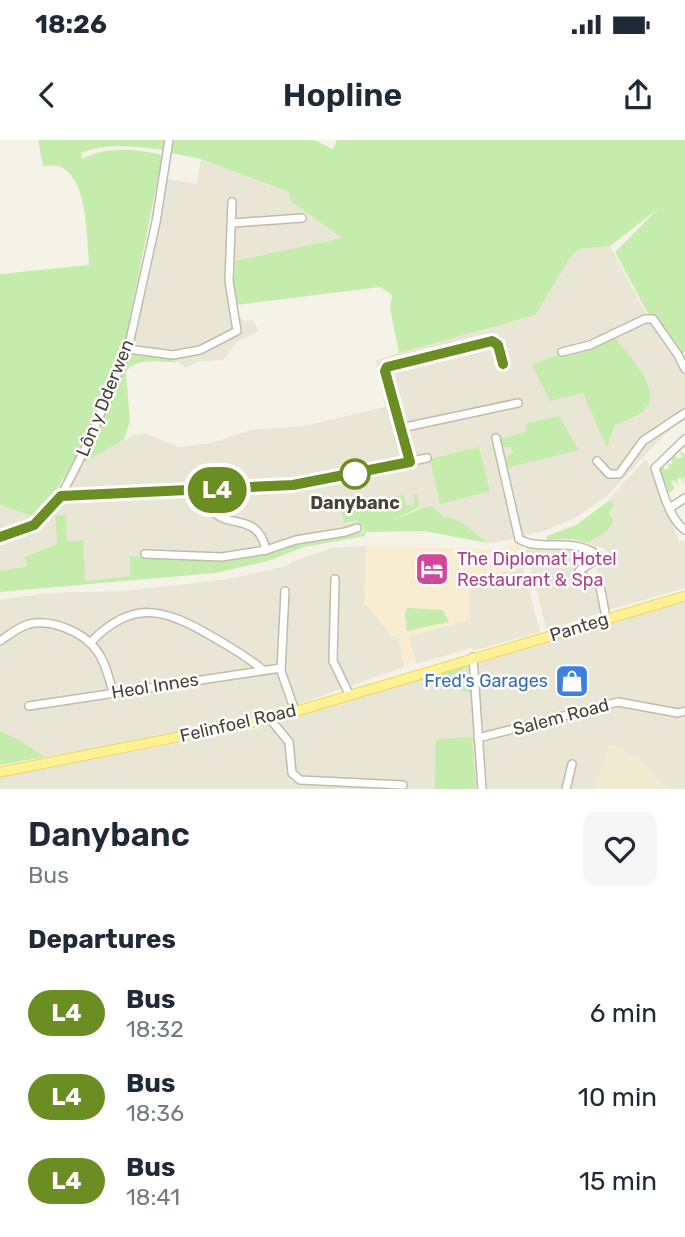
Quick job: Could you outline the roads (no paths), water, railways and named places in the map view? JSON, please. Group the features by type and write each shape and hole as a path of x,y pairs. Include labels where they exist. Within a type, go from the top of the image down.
{"main road":[{"name":"Panteg","path":"473,657 685,596"},
{"name":"Felinfoel Road","path":"0,772 270,719 473,657"}],"street":[{"name":"Lôn y Dderwen","path":"0,537 34,525 61,496 86,447 128,349 156,222 169,140"},
{"path":"128,349 173,355 200,350 237,331 229,281 232,202"},
{"path":"233,223 302,218"},
{"path":"562,352 590,345 645,319 653,319 685,369"},
{"path":"410,462 385,371 390,365 492,341 498,345 503,364"},
{"path":"401,428 518,403"},
{"path":"597,461 609,474 619,474 643,441 685,413"},
{"path":"496,438 519,539 533,545 555,543 582,547 594,553 594,561 579,573 600,586 606,618"},
{"path":"685,439 655,468 670,508 681,528 685,530"},
{"path":"61,496 293,485 337,473 372,470 427,458"},
{"path":"207,491 209,506 217,514 256,528 264,537 267,550"},
{"path":"670,508 685,498"},
{"path":"145,554 222,557 267,550 296,540 356,528"},
{"path":"335,579 332,661 349,694"},
{"path":"285,591 281,668 295,711"},
{"path":"90,643 107,625 121,617 153,612 185,620 263,670"},
{"path":"0,641 18,628 39,623 65,629 90,643 99,652 113,692"},
{"path":"473,657 482,789"},
{"name":"Heol Innes","path":"29,706 281,668"},
{"name":"Salem Road","path":"478,738 618,702 678,713 685,711"},
{"path":"270,719 287,738 292,773 300,780 403,786"},
{"path":"566,789 572,764"}],"place":[{"name":"Danybanc","path":"355,474"},
{"name":"The Diplomat Hotel Restaurant & Spa","path":"432,569"},
{"name":"Fred's Garages","path":"572,681"}]}
